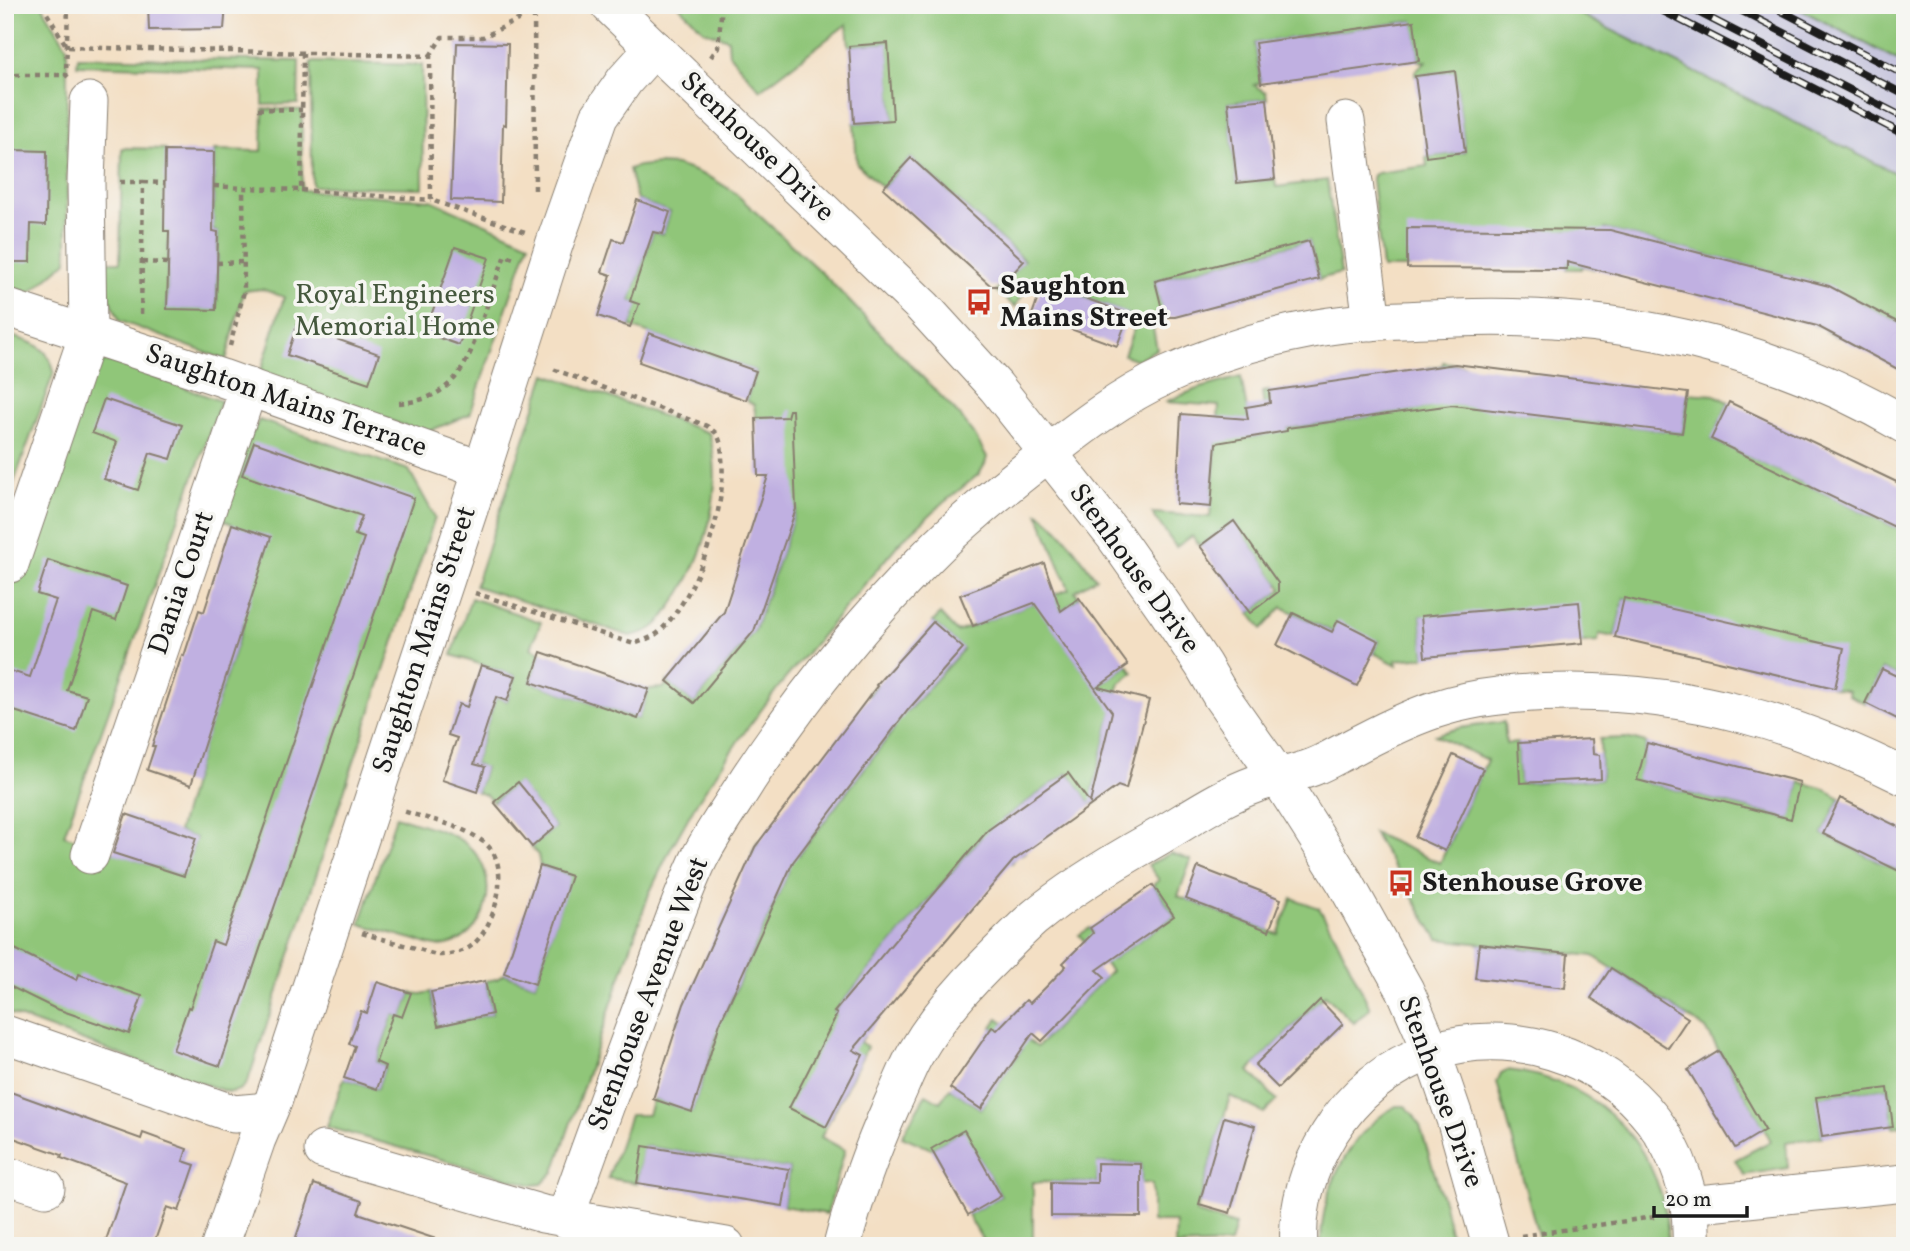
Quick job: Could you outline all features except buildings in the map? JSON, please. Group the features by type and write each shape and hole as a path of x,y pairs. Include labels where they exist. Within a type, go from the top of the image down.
{"street":[{"name":"Stenhouse Drive","path":"609,5 923,307 996,387 1115,537 1279,778 1346,884 1405,990 1432,1052 1456,1122 1491,1243"},
{"name":"Saughton Mains Street","path":"220,1246 267,1111 274,1099 551,256 600,117 625,80 654,48"},
{"path":"5,562 10,564 88,334 86,181 89,102"},
{"path":"1346,121 1372,321"},
{"name":"Saughton Mains Terrace","path":"5,307 235,382 482,470"},
{"name":"Stenhouse Avenue West","path":"565,1219 678,906 719,824 768,748 832,664 929,555 1049,452 1097,416 1131,395 1165,376 1216,355 1261,340 1318,328 1372,321 1543,317 1652,331 1721,347 1787,369 1847,395 1905,425"},
{"name":"Dania Court","path":"90,855 130,785 235,382"},
{"path":"842,1246 870,1153 915,1054 939,1018 969,982 1032,919 1093,875 1227,797 1255,784 1315,766 1393,726 1436,709 1476,699 1556,692 1644,695 1738,712 1825,739 1905,777"},
{"path":"5,1034 234,1114 267,1111"},
{"path":"1299,1246 1304,1192 1317,1157 1350,1105 1367,1088 1398,1067 1432,1052 1482,1042 1522,1043 1560,1052 1607,1076 1627,1092 1646,1111 1674,1155 1683,1180 1690,1221 1905,1183"},
{"path":"323,1150 565,1219 726,1246"},
{"path":"5,1175 46,1188"}],"path":[{"path":"42,5 67,47"},
{"path":"5,75 66,75 68,5"},
{"path":"534,5 535,193"},
{"path":"692,83 718,47 722,5"},
{"path":"431,201 430,56 442,37 483,37 534,12"},
{"path":"67,47 430,56"},
{"path":"301,190 303,53"},
{"path":"258,109 302,110"},
{"path":"86,181 165,183"},
{"path":"141,351 143,183"},
{"path":"214,186 431,201 551,256"},
{"path":"235,382 244,291 243,188"},
{"path":"393,402 431,397 456,378 471,351 505,255 551,256"},
{"path":"142,262 168,263"},
{"path":"217,263 244,262"},
{"path":"444,583 634,643 660,632 669,621 687,596 707,552 723,486 721,443 715,432 707,426 519,356"},
{"path":"331,925 439,955 468,949 491,917 496,902 498,870 495,857 488,846 466,831 372,801"},
{"path":"1491,1243 1690,1221"}],"shaded area":[{"path":"1562,5 1792,5 1905,64 1905,178"}],"green space":[{"path":"5,5 42,5 67,47 67,261 30,293 5,286"},
{"path":"678,5 1562,5 1905,178 1905,326 1857,301 1838,337 1825,331 1825,328 1814,325 1824,285 1605,229 1594,269 1582,266 1582,269 1567,269 1567,230 1407,268 1382,268 1373,175 1427,166 1426,157 1465,152 1455,71 1415,76 1415,71 1426,61 1419,61 1413,21 1255,43 1261,83 1254,85 1266,92 1267,99 1228,103 1237,183 1275,179 1276,187 1327,180 1341,273 1319,279 1309,241 1155,281 1165,319 1152,323 1157,349 1137,360 1124,355 1138,318 1033,278 1015,307 996,291 1024,260 911,158 883,188 857,164 854,123 893,120 887,43 849,46 847,24 760,90 729,54 728,39 704,31"},
{"path":"1792,5 1905,5 1905,64"},
{"path":"78,57 299,61 298,104 263,105 263,70 77,65"},
{"path":"311,62 422,65 423,188 312,186"},
{"name":"Royal Engineers Memorial Home","path":"263,109 302,110 302,190 431,200 529,243 470,414 425,433 260,374 284,297 262,289 244,291 226,360 120,321 101,279 106,262 120,262 122,148 166,149 169,231 167,308 216,309 218,232 213,231 214,150 262,151"},
{"path":"658,164 676,165 694,171 734,192 826,277 960,416 987,457 979,474 900,542 780,685 696,804 649,894 554,1172 542,1184 532,1185 327,1127 344,1078 377,1089 385,1066 376,1062 393,1014 402,1017 411,993 431,992 438,1025 492,1014 485,981 497,979 504,974 535,984 570,876 540,866 538,855 531,847 555,827 518,783 493,802 486,795 477,792 485,768 474,764 496,697 507,701 516,676 452,655 471,598 541,622 531,648 541,652 531,682 638,719 649,689 663,688 667,681 694,703 755,630 796,509 756,418 754,405 746,400 756,371 630,327 638,304 630,301 653,232 663,234 670,212 637,200 629,169"},
{"path":"5,334 30,342 43,350 48,355 54,372 5,507"},
{"path":"104,362 115,362 221,401 64,835 183,876 196,838 178,832 203,745 243,625 232,524 211,514 259,420 409,470 435,517 249,1078 241,1089 235,1091 228,1092 157,1068 5,1012 5,570 94,371"},
{"path":"1443,362 1464,365 1459,405 1682,433 1688,393 1715,395 1729,402 1712,439 1905,532 1905,680 1882,669 1865,703 1848,695 1849,691 1835,688 1624,598 1615,637 1599,634 1598,642 1583,643 1421,616 1425,657 1396,660 1397,665 1374,653 1379,641 1332,632 1282,607 1262,629 1250,613 1282,589 1234,522 1200,546 1192,536 1176,547 1152,513 1210,517 1219,406 1165,402 1197,389 1241,377 1252,437 1267,434 1262,392 1269,391 1275,430 1432,407 1427,368 1443,365"},
{"path":"546,374 709,433 715,477 703,544 685,585 673,604 660,621 646,632 630,636 475,586"},
{"path":"1038,513 1061,533 1096,578 1075,591 1079,598 1048,621 1096,688 1128,665 1133,673 1120,683 1117,692 1093,790 1099,800 1091,805 1068,773 1003,819 1026,852 1016,857 1012,863 981,838 834,1012 864,1037 860,1042 867,1047 821,1137 845,1150 827,1214 783,1206 789,1169 644,1146 637,1183 608,1178 630,1115 648,1115 653,1099 692,1111 717,1035 678,1022 687,999 724,1015 789,870 752,853 758,841 799,855 895,728 868,694 876,685 907,712 963,649 933,622 940,614 957,632 1069,589"},
{"path":"1504,722 1506,744 1518,743 1520,783 1601,779 1600,739 1626,738 1647,743 1638,780 1790,819 1800,782 1822,788 1840,798 1823,834 1905,874 1905,1125 1893,1127 1888,1088 1817,1097 1822,1137 1786,1142 1788,1168 1744,1175 1735,1160 1771,1141 1706,1029 1593,956 1438,939 1373,833 1440,863 1487,760 1435,735 1459,728"},
{"path":"396,816 459,839 478,857 485,872 485,906 479,921 469,933 455,942 431,945 360,924"},
{"path":"1171,853 1191,860 1178,896 1269,931 1278,934 1292,898 1319,908 1370,1008 1354,1023 1325,995 1249,1071 1277,1100 1264,1113 1230,1096 1196,1213 1235,1225 1230,1244 1175,1246 1176,1222 1152,1222 1152,1184 1141,1183 1141,1164 1098,1163 1097,1183 1033,1182 1033,1246 986,1246 968,1215 1001,1196 963,1131 931,1149 902,1136 926,1094 940,1102 950,1088 981,1109 1022,1049 992,1027 998,1018 1037,1047 1111,971 1079,935 1090,928 1112,959 1174,916 1153,885 1159,880 1148,865"},
{"path":"1507,1070 1540,1076 1571,1088 1599,1105 1622,1126 1642,1151 1656,1180 1665,1212 1668,1246 1541,1246 1497,1082 1501,1073"},
{"path":"1396,1106 1405,1106 1420,1126 1444,1204 1453,1246 1321,1246 1326,1205 1340,1166 1364,1132"}],"railway":[{"path":"1651,5 1905,135"},
{"path":"1684,5 1905,118"},
{"path":"1730,5 1905,95"},
{"path":"1770,5 1905,75"}],"place":[{"name":"Saughton Mains Street","path":"979,302"},
{"name":"Stenhouse Grove","path":"1401,883"}]}
